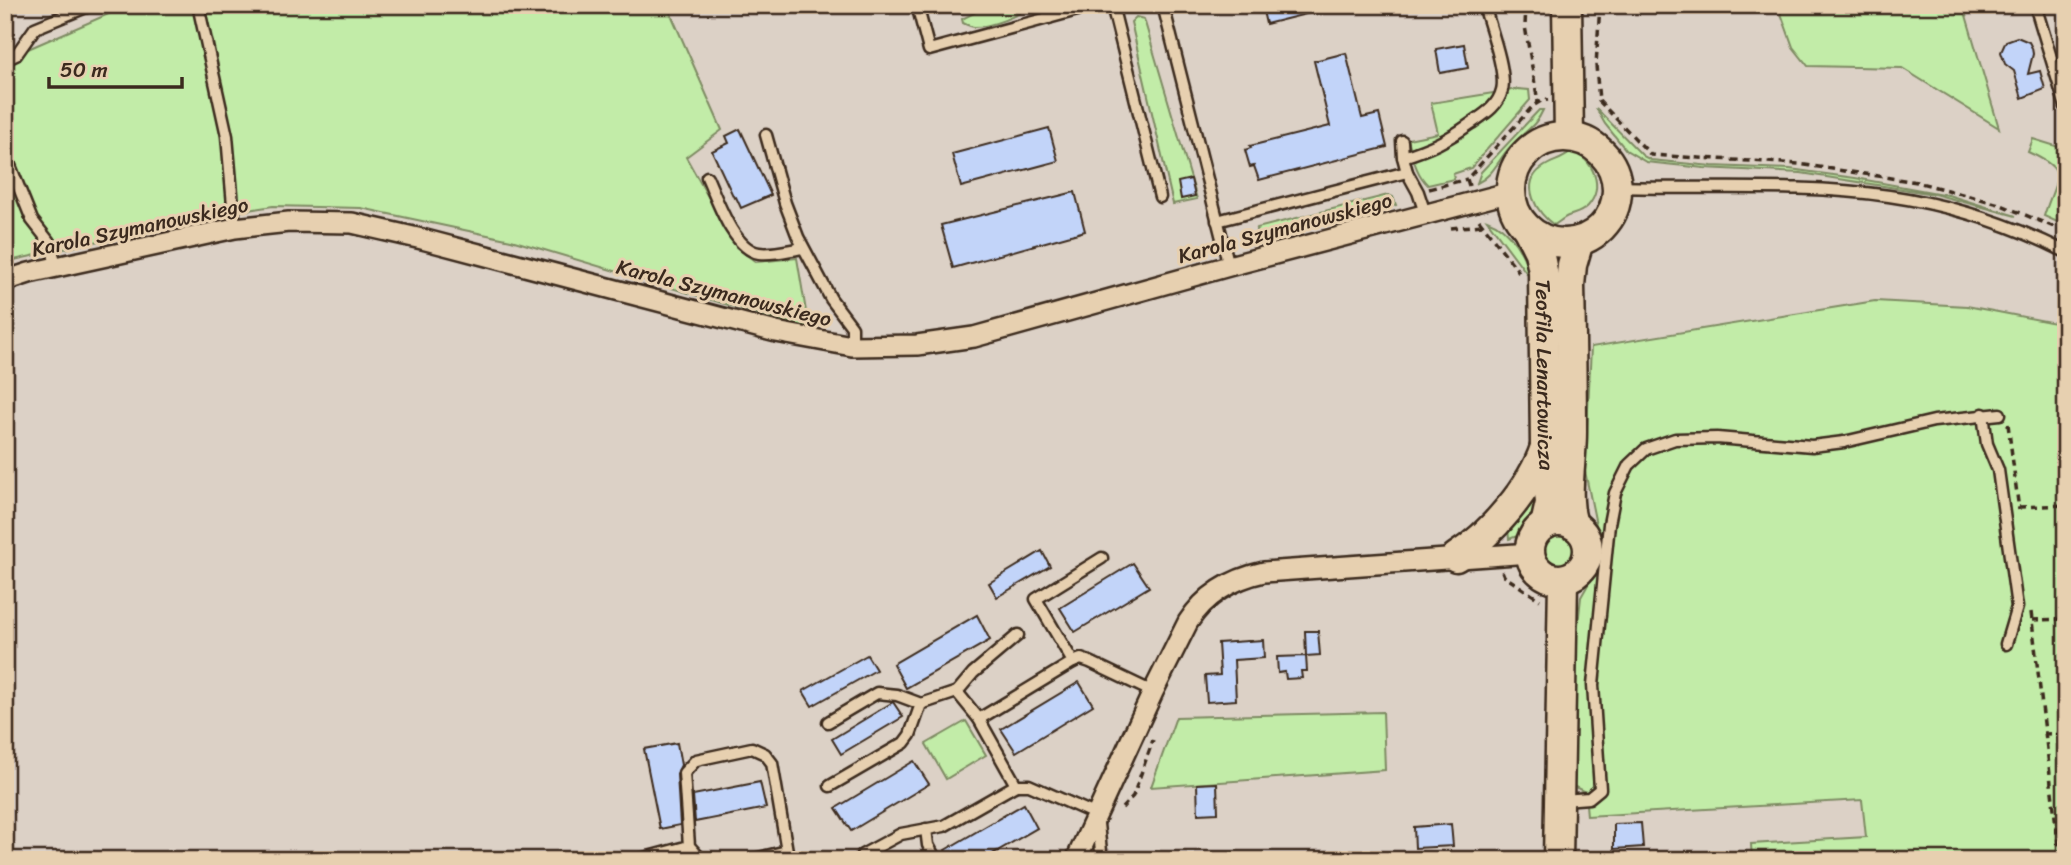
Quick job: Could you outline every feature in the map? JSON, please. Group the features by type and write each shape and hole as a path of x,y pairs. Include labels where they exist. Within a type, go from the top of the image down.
{"street":[{"path":"1567,5 1569,137"},
{"path":"1569,137 1598,149 1612,167 1617,187 1616,199 1607,221 1599,230 1579,241 1557,243 1546,240 1527,228 1513,205 1511,192 1515,169 1528,151 1547,139 1569,137"},
{"name":"Karola Szymanowskiego","path":"5,281 235,228 289,222 352,223 776,332 852,346 917,345 974,337 1425,213 1511,192"},
{"name":"Teofila Lenartowicza","path":"1527,228 1539,252 1542,271 1545,447 1549,503 1545,524"},
{"name":"Teofila Lenartowicza","path":"1573,525 1569,508 1572,436 1570,274 1579,241"},
{"path":"1455,558 1482,537 1528,484 1545,447"},
{"path":"1557,521 1573,525 1581,531 1587,542 1587,558 1578,573 1563,580 1544,575 1534,566 1530,552 1535,533 1545,524 1557,521"},
{"path":"1076,860 1107,816 1153,692 1195,611 1218,590 1232,582 1264,572 1530,552"},
{"path":"1558,860 1563,580"}],"lane":[{"path":"5,60 16,55 35,28 91,5"},
{"path":"198,5 227,136 235,228"},
{"path":"917,5 929,50 1096,5"},
{"path":"1046,5 1049,18"},
{"path":"1112,5 1160,197"},
{"path":"1163,5 1229,266"},
{"path":"1403,157 1437,146 1483,118 1503,89 1501,66 1484,5"},
{"path":"2035,5 2066,107"},
{"path":"766,135 785,202 803,248 831,299 852,327 852,346"},
{"path":"1402,141 1407,172 1418,191 1425,213"},
{"path":"5,153 33,220 50,243 57,268"},
{"path":"1217,221 1407,172"},
{"path":"707,177 738,240 757,253 803,248"},
{"path":"1617,187 1814,190 1891,196 1969,213 2025,233 2066,252"},
{"path":"1983,414 1987,444 1998,470 2017,607 2006,644"},
{"path":"1559,801 1590,799 1600,789 1593,685 1609,524 1615,493 1629,465 1646,449 1675,439 1717,438 1812,446 1844,442 1934,421 2000,414"},
{"path":"1073,662 1036,600 1102,558"},
{"path":"828,722 877,693 897,695 921,704 957,692 973,673 1018,635"},
{"path":"979,719 1081,659 1153,692"},
{"path":"957,692 979,719 1016,785"},
{"path":"830,786 904,743 910,735 921,704"},
{"path":"702,860 689,846 684,773 696,760 752,748 765,754 772,763 787,851 750,860"},
{"path":"860,860 862,855 901,834 944,826 1016,785 1029,785 1107,816 1102,860"},
{"path":"926,829 928,845 936,860"},
{"path":"637,860 689,846"}],"path":[{"path":"1526,5 1525,22 1538,102"},
{"path":"1600,5 1596,101 1651,155 1799,164 1917,182 1999,204 2066,232"},
{"path":"1418,191 1467,178 1538,102 1545,100"},
{"path":"1467,178 1469,186"},
{"path":"1478,216 1524,279"},
{"path":"2000,414 2007,412 2020,520"},
{"path":"2019,507 2066,505"},
{"path":"1502,568 1504,576 1537,597 1542,607"},
{"path":"2030,607 2060,860"},
{"path":"2032,620 2066,619"},
{"path":"1107,816 1133,796 1157,730"},
{"path":"2045,734 2066,733"},
{"path":"2059,850 2066,850"}],"green space":[{"path":"129,5 667,5 722,130 686,157 736,247 756,262 797,258 809,329 511,240 361,208 273,206 216,215 5,262 5,59"},
{"path":"982,5 1029,5 1012,17 996,23 975,27 963,23 962,19 982,9"},
{"path":"1778,5 1963,5 1999,128 1902,68 1808,66 1793,47"},
{"path":"1136,17 1144,19 1197,199 1173,204 1131,22"},
{"path":"1518,89 1529,90 1530,100 1471,168 1453,174 1454,179 1428,185 1417,170 1408,139 1438,133 1431,103"},
{"path":"1596,108 1643,156 1651,160 1790,169 1855,178 1948,195 2016,216 1934,194 1801,173 1646,162 1626,150"},
{"path":"1539,110 1543,110 1537,121 1510,147 1488,176 1477,183 1481,172"},
{"path":"2033,139 2059,147 2066,165 2066,226 2044,216 2057,176 2050,165 2028,152"},
{"path":"1572,151 1586,160 1591,167 1596,191 1588,206 1554,225 1537,206 1531,190 1532,182 1542,168"},
{"path":"1388,195 1393,197 1396,205 1260,240 1255,235 1257,228"},
{"path":"1487,220 1503,229 1516,244 1531,279"},
{"path":"1875,301 1967,306 2066,325 2066,860 1752,860 1751,844 1866,837 1862,800 1587,816 1585,792 1571,785 1574,662 1581,597 1598,567 1600,557 1600,544 1585,471 1591,347"},
{"path":"1542,478 1539,508 1534,523 1520,535 1509,539 1507,519"},
{"path":"1559,535 1570,539 1574,550 1570,561 1559,565 1548,561 1544,550 1548,539"},
{"path":"1383,712 1385,770 1151,787 1176,717"},
{"path":"966,721 986,755 946,779 926,744"}],"building":[{"path":"1287,5 1321,5 1322,10 1266,24 1263,11"},
{"path":"2017,37 2029,42 2033,54 2028,74 2040,71 2045,89 2022,98 2014,71 2005,64 2001,52 2006,41"},
{"path":"1464,44 1468,68 1440,73 1436,49"},
{"path":"1346,53 1362,118 1379,114 1387,147 1259,180 1254,166 1250,167 1245,150 1251,148 1250,146 1330,126 1314,61"},
{"path":"1049,128 1058,161 961,187 952,154"},
{"path":"740,129 771,195 741,208 712,151 729,143 726,136"},
{"path":"1191,179 1195,196 1181,199 1178,182"},
{"path":"1075,192 1085,231 953,268 941,225"},
{"path":"1042,551 1050,566 997,597 989,583"},
{"path":"1133,563 1149,587 1075,632 1060,608"},
{"path":"977,615 990,640 906,688 893,664"},
{"path":"1305,631 1318,631 1320,655 1306,656"},
{"path":"1263,640 1264,658 1234,660 1236,700 1207,702 1205,676 1220,675 1218,643"},
{"path":"867,655 876,670 812,706 803,691"},
{"path":"1306,656 1307,671 1301,671 1302,678 1286,679 1285,672 1278,673 1277,657"},
{"path":"1079,682 1093,705 1016,752 1001,729"},
{"path":"893,702 903,717 841,754 832,739"},
{"path":"677,743 681,765 677,774 680,825 660,829 644,749"},
{"path":"914,761 929,784 851,831 836,808"},
{"path":"760,782 766,808 695,822 693,795"},
{"path":"1217,783 1218,813 1198,814 1197,784"},
{"path":"1024,804 1037,828 982,860 951,860 945,850"},
{"path":"1641,823 1643,847 1614,849 1614,824"},
{"path":"1451,824 1453,846 1415,848 1414,827"}]}
